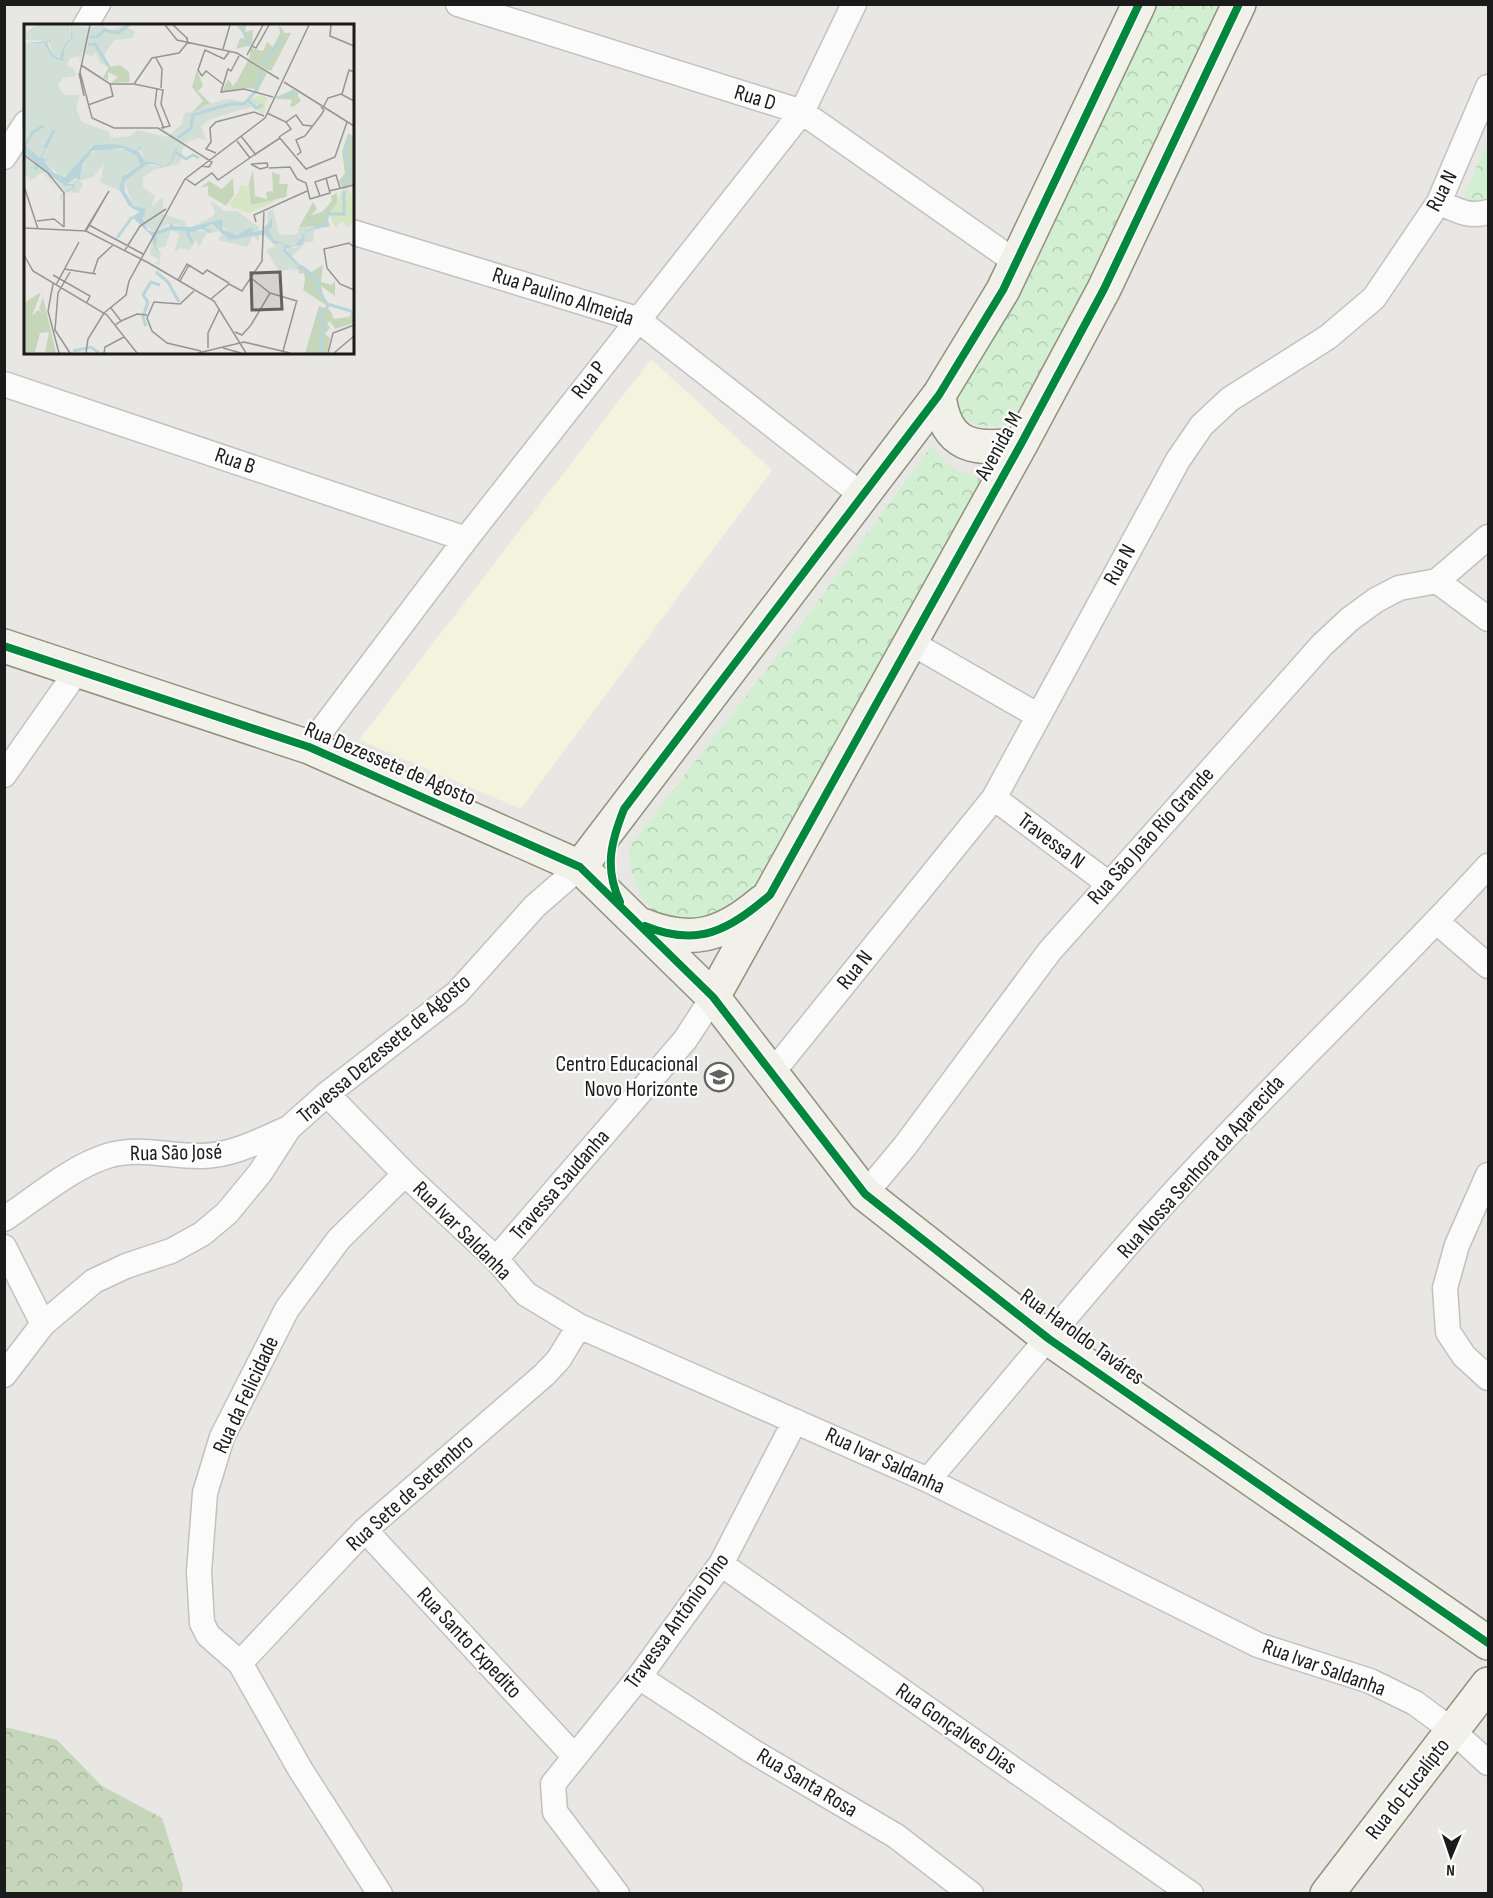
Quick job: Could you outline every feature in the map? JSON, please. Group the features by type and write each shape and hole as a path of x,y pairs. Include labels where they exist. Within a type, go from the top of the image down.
{"street":[{"path":"86,24 98,4"},
{"name":"Rua D","path":"458,4 802,112 1017,263"},
{"name":"Rua P","path":"309,747 466,539 802,112 854,4"},
{"path":"580,867 939,395 1017,263 1139,4"},
{"name":"Avenida M","path":"713,997 1022,444 1104,289 1239,4"},
{"name":"Rua N","path":"772,1073 994,798 1037,715 1178,460 1202,425 1230,399 1328,337 1374,298 1439,202 1488,87"},
{"path":"4,157 24,129"},
{"path":"1439,202 1464,214 1478,215 1488,212"},
{"name":"Rua Paulino Almeida","path":"354,233 637,319 862,496"},
{"name":"Rua B","path":"4,384 466,539"},
{"path":"939,395 942,416 947,428 959,438 976,446 998,447 1022,444"},
{"path":"1488,537 1437,581 1488,619"},
{"name":"Rua São João Rio Grande","path":"864,1194 905,1146 1049,952 1259,714 1343,625 1376,600 1399,588 1437,581"},
{"path":"910,642 1037,715"},
{"name":"Rua Dezessete de Agosto","path":"4,646 309,747 580,867 713,997"},
{"path":"4,775 77,671"},
{"name":"Travessa N","path":"994,798 1109,884"},
{"path":"624,809 612,844 609,868 631,916 664,934 682,937 698,935 734,923 770,895"},
{"name":"Rua Nossa Senhora da Aparecida","path":"928,1480 1166,1201 1270,1090 1437,922 1488,866"},
{"name":"Travessa Dezessete de Agosto","path":"289,1128 327,1094 457,993 536,906 580,867"},
{"path":"1437,922 1488,966"},
{"name":"Rua Haroldo Taváres","path":"713,997 864,1194 1050,1339 1488,1642"},
{"name":"Travessa Saudanha","path":"496,1259 685,1040 713,997"},
{"name":"Rua Ivar Saldanha","path":"327,1094 405,1174 496,1259 526,1294 579,1326 928,1480 1258,1645 1370,1681 1415,1703 1453,1731 1488,1763"},
{"path":"4,1375 43,1324 94,1281 126,1266 171,1251 202,1234 246,1191 289,1128"},
{"name":"Rua São José","path":"4,1219 86,1166 107,1156 132,1152 201,1156 230,1154 289,1128"},
{"name":"Rua da Felicidade","path":"380,1893 300,1769 240,1663 218,1646 202,1623 199,1572 205,1494 222,1437 287,1309 339,1239 405,1174"},
{"path":"1488,1175 1457,1245 1445,1287 1448,1332 1464,1356 1488,1378"},
{"path":"4,1247 43,1324"},
{"name":"Rua Sete de Setembro","path":"240,1663 364,1530 544,1375 559,1359 579,1326"},
{"name":"Travessa Antônio Dino","path":"617,1893 555,1812 553,1784 573,1756 639,1677 721,1564 795,1420"},
{"name":"Rua Santo Expedito","path":"364,1530 573,1756"},
{"name":"Rua Gonçalves Dias","path":"721,1564 1191,1893"},
{"name":"Rua Santa Rosa","path":"639,1677 752,1751 896,1836 971,1893"},
{"name":"Rua do Eucalípto","path":"1327,1893 1488,1684"}],"shaded area":[{"path":"651,359 772,470 521,809 359,740"}],"green space":[{"path":"1157,5 1221,5 1082,297 1010,424 988,426 967,421 956,411 950,387 1015,299 1034,268"},
{"path":"1488,140 1488,202 1480,204 1462,201"},
{"path":"932,445 937,454 951,466 967,474 996,480 748,896 725,920 681,922 660,915 651,908 638,890 631,868 629,847 791,638"},
{"path":"5,1727 57,1740 102,1786 162,1818 183,1885 182,1893 5,1893"}],"cycle path":[{"path":"620,902 612,878 611,855 624,809 939,395 1003,290 1139,4"},
{"path":"645,926 681,935 712,932 741,918 770,895 1021,444 1104,289 1239,4"},
{"path":"4,646 309,747 580,867 713,997 865,1194 1049,1339 1488,1643"}],"place":[{"name":"Centro Educacional Novo Horizonte","path":"719,1077"}]}
